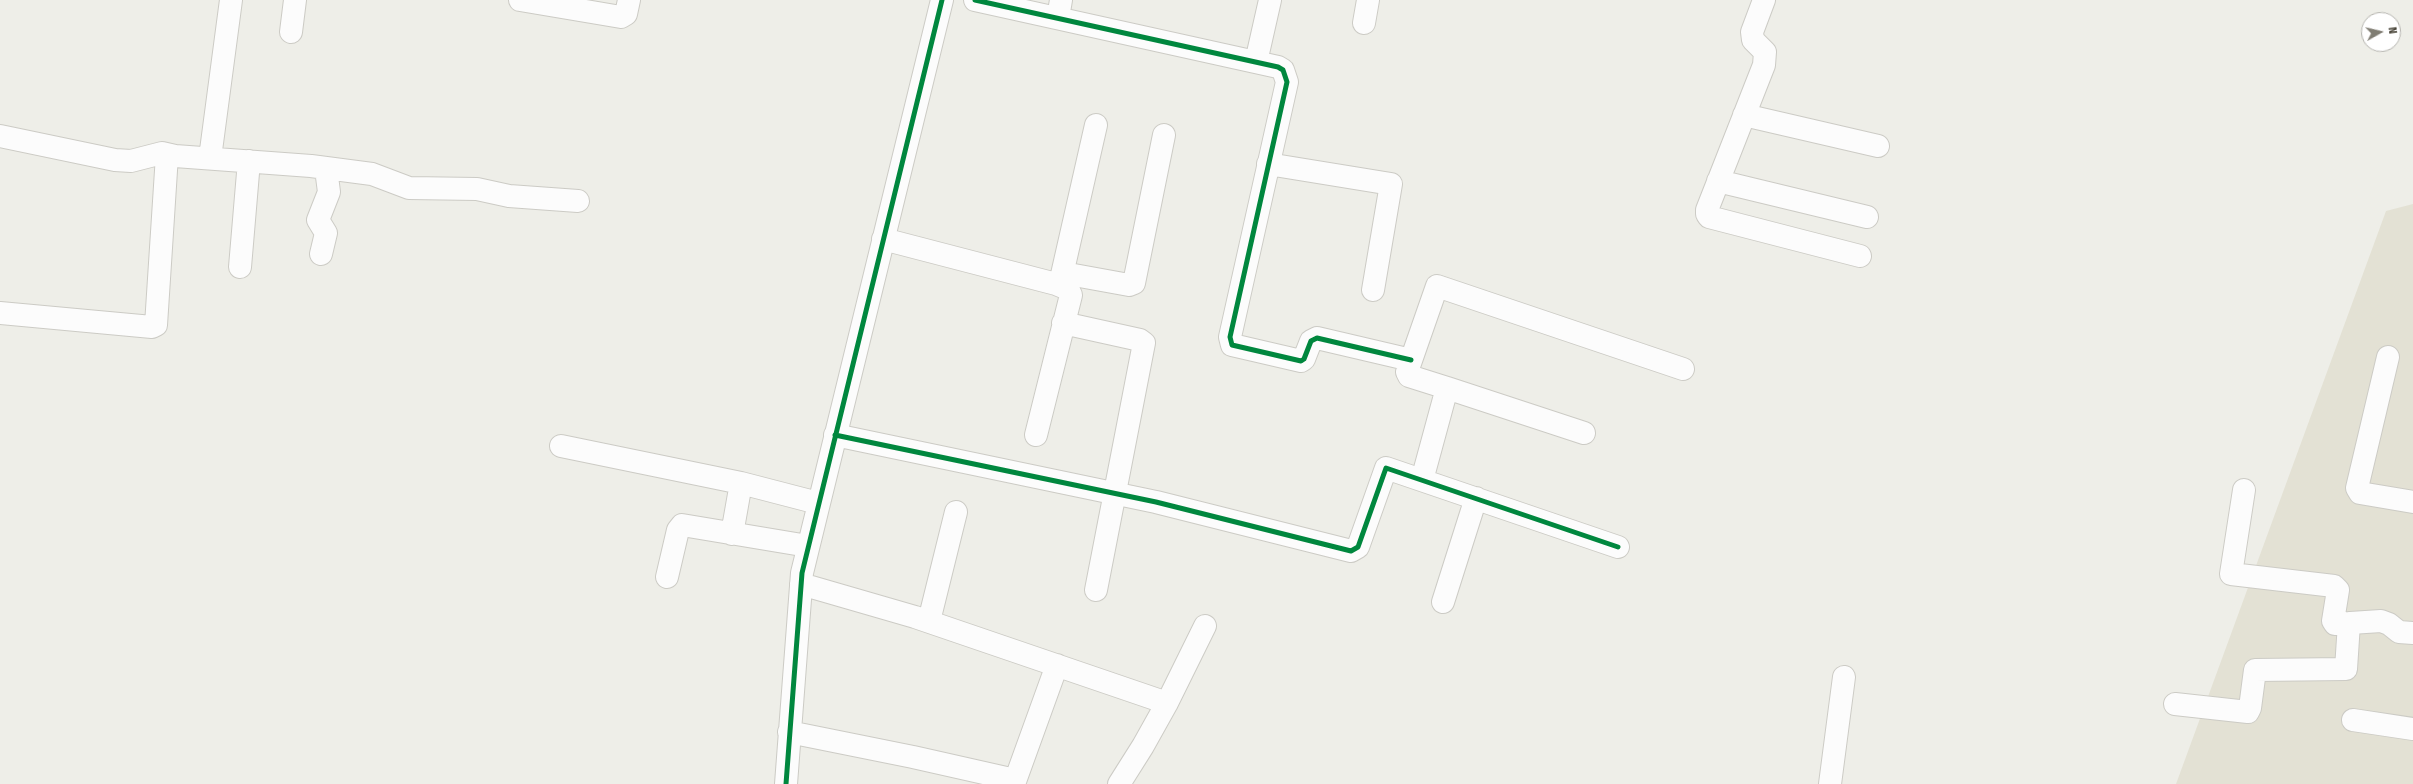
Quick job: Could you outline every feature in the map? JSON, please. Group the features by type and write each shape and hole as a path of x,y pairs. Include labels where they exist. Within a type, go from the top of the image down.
{"street":[{"path":"210,158 230,0"},
{"path":"291,32 295,0"},
{"path":"520,0 621,17 626,14 629,0"},
{"path":"786,784 801,584 808,546 942,0"},
{"path":"976,0 1059,9 1283,70 1287,82 1230,337 1232,345 1301,361 1304,359 1311,341 1317,338 1411,360"},
{"path":"1256,62 1270,0"},
{"path":"1364,23 1368,0"},
{"path":"1764,0 1752,32 1753,40 1764,48 1766,57 1706,210 1709,217 1860,256"},
{"path":"1744,115 1878,146"},
{"path":"1060,279 1096,125"},
{"path":"883,239 1060,279 1129,285 1134,284 1164,135"},
{"path":"0,136 116,160 132,161 157,153 249,161 326,168 380,176 409,188 477,189 509,196 578,201"},
{"path":"0,313 152,326 156,325 167,155"},
{"path":"240,267 249,161"},
{"path":"1268,164 1391,184 1374,290"},
{"path":"320,254 326,233 318,220 329,192 326,168"},
{"path":"1718,181 1867,217"},
{"path":"1036,435 1071,292 1060,279"},
{"path":"1584,433 1409,376 1407,372 1435,288 1439,286 1683,369"},
{"path":"1063,323 1140,340 1144,343 1116,494 1096,590"},
{"path":"2388,357 2358,488 2360,493 2413,502"},
{"path":"1422,480 1447,388"},
{"path":"835,435 1116,494 1351,551 1358,547 1385,469 1476,498 1618,547"},
{"path":"561,446 741,483 818,503"},
{"path":"732,534 741,483"},
{"path":"2244,490 2231,574 2334,586 2338,590 2333,621 2337,624 2380,621 2389,624 2399,632 2413,634"},
{"path":"1442,602 1476,498"},
{"path":"928,621 956,512"},
{"path":"667,577 679,526 684,525 808,546"},
{"path":"801,584 928,621 1167,703"},
{"path":"2175,704 2248,712 2250,708 2255,670 2346,668 2349,624"},
{"path":"1119,784 1144,746 1205,626"},
{"path":"789,732 913,757 1014,782 1057,665"},
{"path":"1830,784 1844,677"},
{"path":"2353,720 2413,729"}],"shaded area":[{"path":"2413,204 2413,784 2176,784 2386,211"}],"cycle path":[{"path":"786,784 802,573 942,0"},
{"path":"975,0 1278,67 1283,70 1287,82 1230,337 1232,345 1301,361 1304,359 1311,341 1317,338 1411,360"},
{"path":"835,435 1156,502 1351,551 1358,547 1386,468 1618,547"}]}
